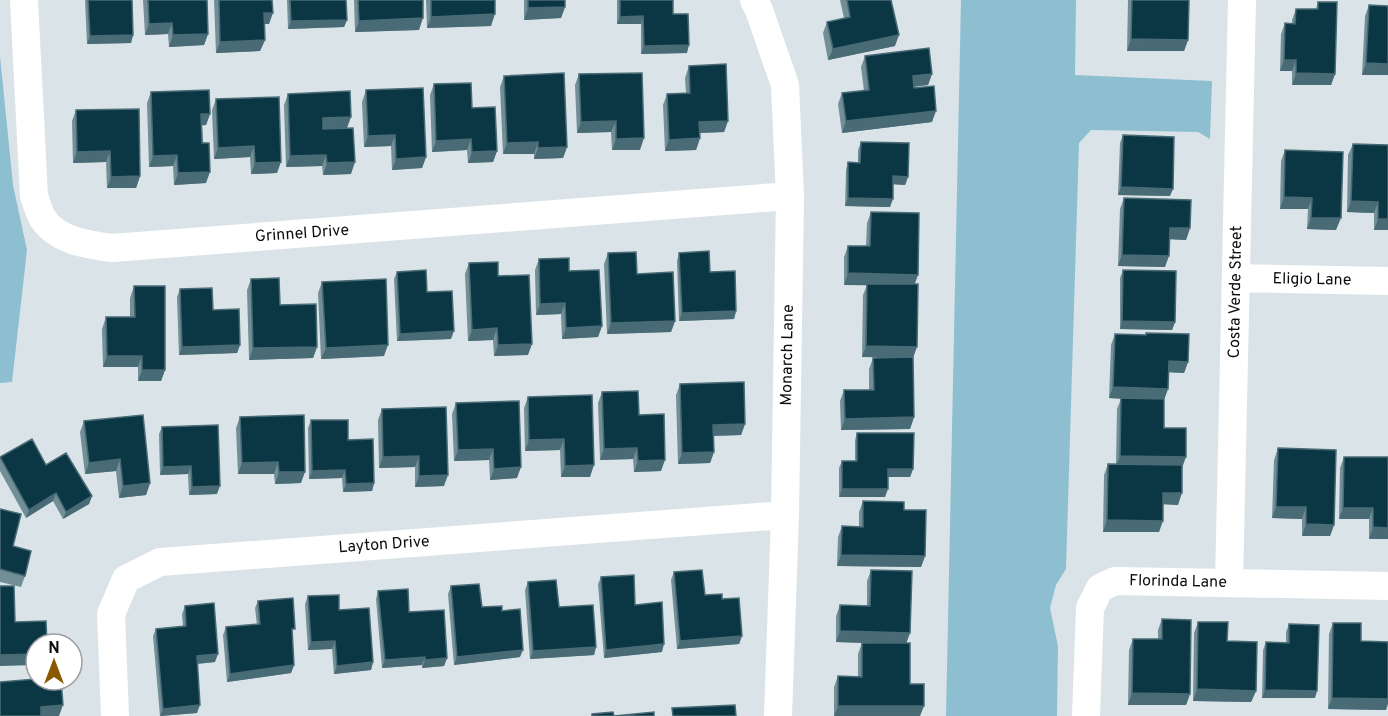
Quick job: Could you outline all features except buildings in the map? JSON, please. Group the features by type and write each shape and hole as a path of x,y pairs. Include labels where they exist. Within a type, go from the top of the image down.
{"street":[{"name":"Grinnel Drive","path":"24,0 34,196 43,219 62,236 87,245 112,248 790,196"},
{"name":"Monarch Lane","path":"754,0 785,86 790,196 785,515 778,716"},
{"name":"Costa Verde Street","path":"1229,583 1242,0"},
{"name":"Eligio Lane","path":"1237,278 1388,281"},
{"name":"Layton Drive","path":"115,716 111,614 126,579 160,562 785,515"},
{"name":"Florinda Lane","path":"1086,716 1090,608 1100,588 1115,581 1388,586"}],"shaded area":[{"path":"961,0 1076,0 1075,75 1212,81 1210,139 1198,132 1091,130 1079,143 1066,569 1056,585 1050,608 1058,646 1057,716 946,716"},
{"path":"0,56 13,185 27,250 12,382 0,383"}]}
